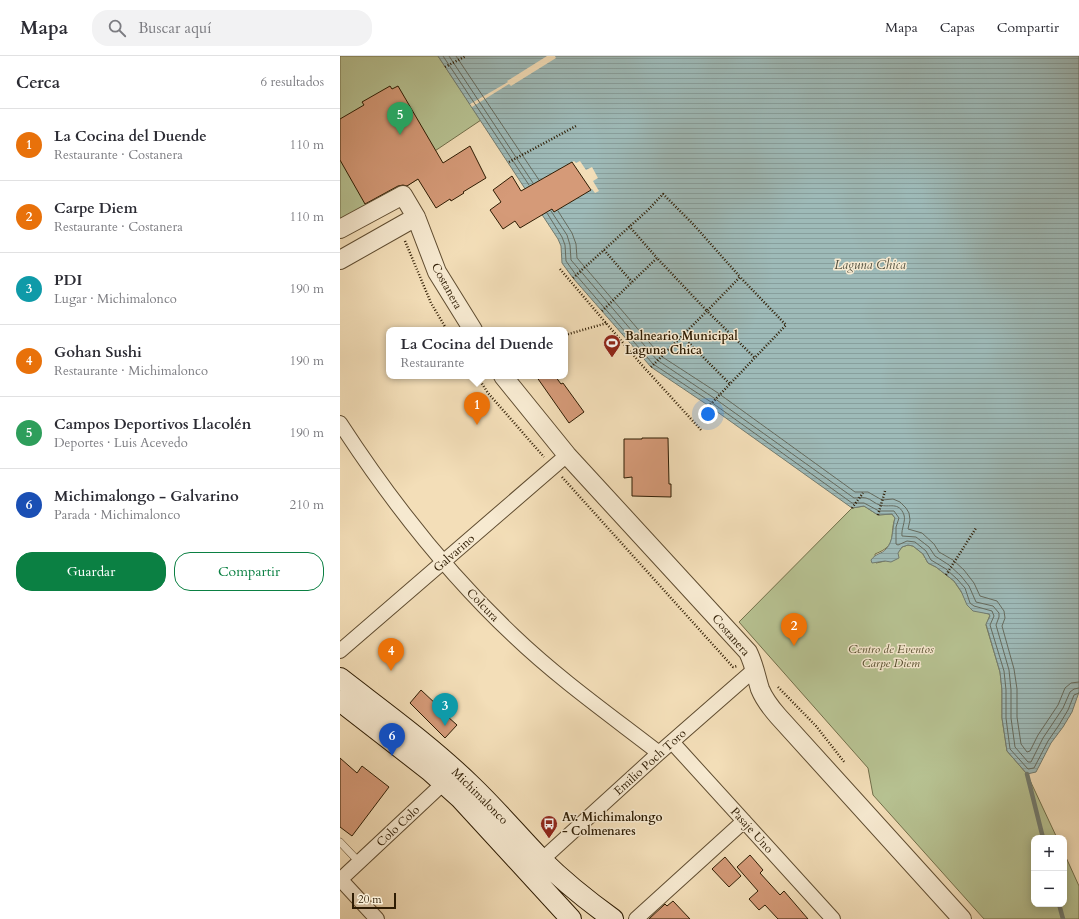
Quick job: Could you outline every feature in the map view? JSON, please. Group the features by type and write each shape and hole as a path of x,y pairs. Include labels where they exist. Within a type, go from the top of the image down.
{"main road":[{"name":"Michimalonco","path":"340,678 421,740 450,777"},
{"name":"Michimalonco","path":"340,701 450,777 477,791 535,866 571,919"},
{"name":"Michimalonco","path":"535,866 572,888 601,916"}],"street":[{"name":"Costanera","path":"340,229 403,195 416,217 437,272 471,327"},
{"path":"340,260 416,217"},
{"name":"Costanera","path":"505,379 567,456 748,652 755,669 761,691 778,716 962,919"},
{"name":"Colcura","path":"340,423 387,492 444,562 490,612 548,667 659,753"},
{"name":"Galvarino","path":"340,651 567,456"},
{"name":"Emilio Poch Toro","path":"535,866 659,753 755,669"},
{"name":"Pasaje Uno","path":"672,742 833,919"},
{"name":"Colo Colo","path":"340,880 450,777"},
{"path":"636,919 744,821"},
{"path":"340,880 377,919"}],"lane":[{"path":"340,842 359,862"}],"path":[{"path":"445,67 466,56"},
{"path":"509,162 576,126"},
{"path":"573,278 648,210 663,194 694,224 740,277 786,325 709,406"},
{"path":"629,226 707,311 754,358"},
{"path":"399,227 431,303 445,327"},
{"path":"604,250 632,282"},
{"path":"602,311 657,258"},
{"path":"560,269 700,430"},
{"path":"651,367 740,277"},
{"path":"568,334 607,323"},
{"path":"682,336 730,384"},
{"path":"878,515 885,491"},
{"path":"852,508 863,493"},
{"path":"946,575 976,528"}],"green space":[{"path":"340,56 438,56 481,120 411,167 418,179 368,209 340,222"},
{"name":"Centro de Eventos Carpe Diem","path":"864,506 878,515 892,514 895,518 890,544 882,551 875,554 876,563 885,561 897,553 902,547 908,545 913,546 923,554 928,563 936,567 954,581 964,596 982,612 990,615 986,625 1000,672 1002,690 1002,718 1007,751 1027,774 1056,835 1031,835 1031,907 1067,907 1067,860 1079,886 1079,919 984,919 873,795 868,768 739,622 852,508"}],"water":[{"name":"Laguna Chica","path":"438,56 1079,56 1079,692 1072,712 1051,743 1036,772 1027,774 1007,751 1002,718 1002,690 1000,672 986,624 990,616 989,614 973,611 967,605 961,591 954,581 936,567 928,563 923,554 913,546 908,545 902,547 898,553 899,558 891,562 885,561 872,563 871,560 873,558 889,546 895,518 892,514 878,515 864,506 852,508 709,406 651,367 573,278 562,263 561,246 558,239"}],"pier":[{"path":"547,56 555,56 556,58 511,86 509,84 472,107 470,104 508,82 507,81"},
{"path":"574,161 576,163 580,161 586,170 592,167 598,178 593,181 599,191 595,193 592,189 554,212 537,182"}],"building":[{"path":"390,86 392,89 398,86 443,163 470,146 486,178 451,201 450,199 436,208 418,179 407,186 398,186 365,204 340,160 340,119 364,105 362,102"},
{"path":"572,162 591,190 554,212 552,209 520,228 515,221 503,229 490,210 501,202 493,190 512,176 521,191"},
{"path":"538,379 557,379 561,384 563,383 584,412 569,423"},
{"path":"668,438 669,484 671,484 671,497 632,496 632,477 624,478 624,439"},
{"path":"421,690 457,725 445,738 410,703"},
{"path":"340,758 357,773 362,766 389,787 352,836 340,827"},
{"path":"750,855 763,870 760,873 780,895 784,891 808,919 778,919 765,905 759,910 749,899 758,891 737,867"},
{"path":"725,857 741,876 729,887 712,869"},
{"path":"673,901 690,919 649,919 665,904 667,906"}],"waterway":[{"path":"1027,774 1042,835"},
{"path":"1060,907 1063,919"}],"place":[{"name":"Campos Deportivos Llacolén","path":"400,135"},
{"name":"Balneario Municipal Laguna Chica","path":"612,358"},
{"name":"La Cocina del Duende","path":"477,425"},
{"name":"Carpe Diem","path":"794,646"},
{"name":"Gohan Sushi","path":"391,671"},
{"name":"PDI","path":"445,726"},
{"name":"Michimalongo - Galvarino","path":"392,756"},
{"name":"Av. Michimalongo - Colmenares","path":"549,839"}]}
